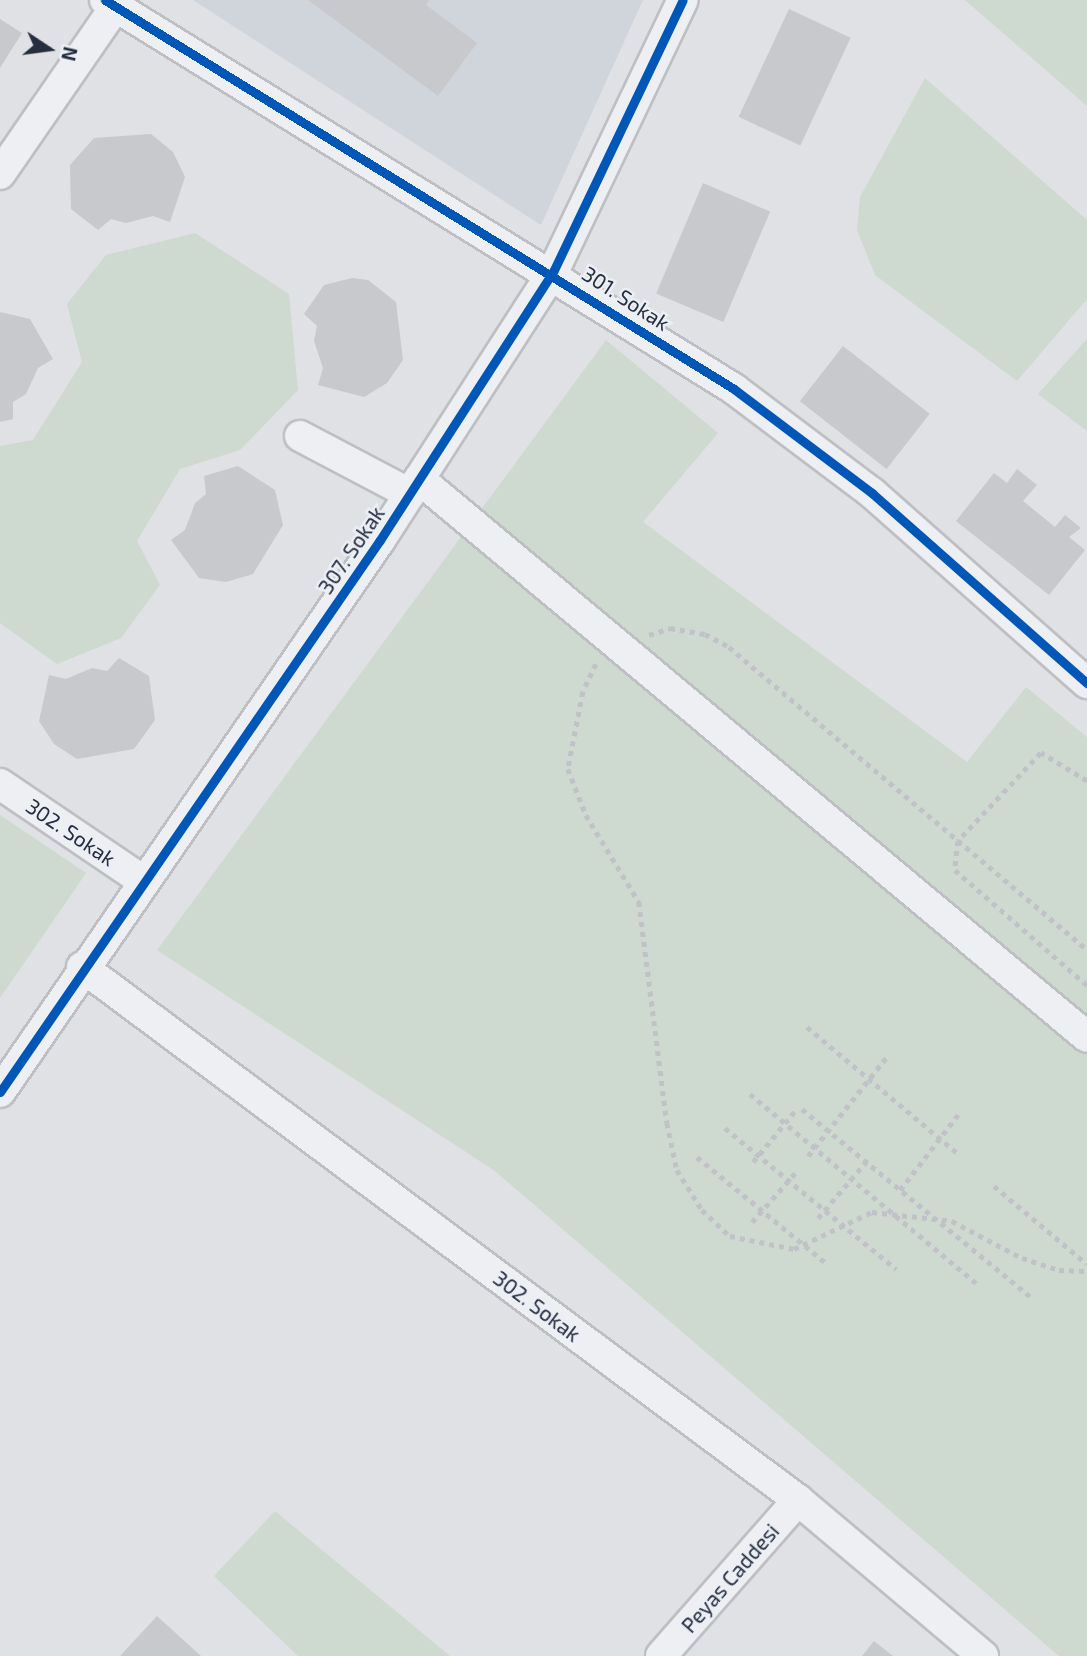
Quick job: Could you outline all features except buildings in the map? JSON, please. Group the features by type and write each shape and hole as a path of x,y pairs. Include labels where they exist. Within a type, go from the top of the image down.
{"street":[{"name":"307. Sokak","path":"0,1092 82,967 414,486 553,272 683,0"},
{"name":"301. Sokak","path":"113,2 553,272 734,388 850,477 1087,683"},
{"path":"0,174 113,2"},
{"path":"300,436 414,486 622,645 1087,1037"},
{"name":"302. Sokak","path":"0,783 142,880"},
{"name":"302. Sokak","path":"82,967 798,1500 983,1656"},
{"name":"Peyas Caddesi","path":"661,1656 798,1500"}],"path":[{"path":"1087,948 729,647 705,634 670,628 622,645 597,663 583,692 568,769 586,815 639,902 677,1170 702,1210 730,1236 766,1246 804,1245 872,1212 952,1221 1022,1258 1059,1270 1087,1270"},
{"path":"1087,781 1041,753 958,841 955,870 1087,985"},
{"path":"807,1027 957,1153"},
{"path":"808,1156 889,1054"},
{"path":"750,1094 976,1283"},
{"path":"802,1109 1032,1298"},
{"path":"753,1162 794,1112"},
{"path":"900,1190 960,1112"},
{"path":"725,1128 896,1269"},
{"path":"697,1157 825,1262"},
{"path":"818,1218 866,1162"},
{"path":"752,1222 797,1171"},
{"path":"994,1186 1087,1264"}],"shaded area":[{"path":"193,0 643,0 541,225"},
{"path":"965,0 1087,0 1087,106"},
{"path":"925,78 1087,220 1087,299 1017,381 875,275 857,230 860,197"},
{"path":"195,233 289,294 298,390 240,450 180,469 137,541 160,585 121,638 57,664 0,623 0,446 33,440 82,362 67,304 106,255"},
{"path":"1087,339 1087,431 1038,394"},
{"path":"606,340 718,433 643,522 967,762 1026,687 1087,737 1087,1656 1059,1656 495,1171 157,950"},
{"path":"0,815 86,873 0,998"},
{"path":"275,1511 450,1656 298,1656 214,1576"}],"cycle path":[{"path":"105,0 734,389 872,493 1087,683"},
{"path":"0,1092 380,540 553,272 683,0"}]}
